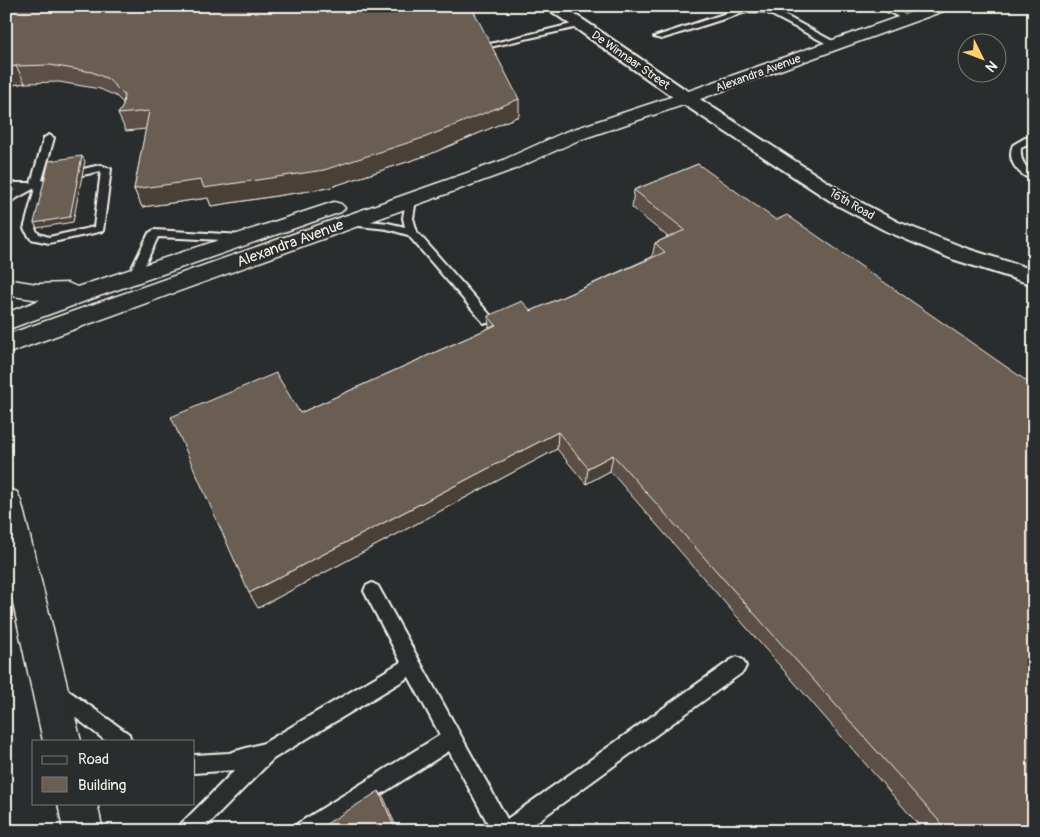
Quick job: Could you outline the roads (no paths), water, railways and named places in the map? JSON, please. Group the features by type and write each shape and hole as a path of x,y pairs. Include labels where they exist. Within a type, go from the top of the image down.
{"main road":[{"name":"Alexandra Avenue","path":"6,345 411,200 508,164 572,136 686,98 944,6"},
{"name":"Alexandra Avenue","path":"6,322 94,289 501,151 572,136"},
{"path":"6,287 15,290 49,293 94,289"},
{"path":"6,501 62,740"},
{"path":"77,804 83,831"}],"street":[{"name":"De Winnaar Street","path":"550,6 580,24 686,98"},
{"name":"16th Road","path":"686,98 842,200 892,226 960,254 1034,278"}],"lane":[{"path":"882,6 909,19"},
{"path":"658,37 748,9 758,8 768,10 836,45"},
{"path":"490,45 580,24"},
{"path":"49,138 29,229 35,237 49,240 100,229 106,169 100,168 83,172"},
{"path":"1034,139 1028,140 1016,147 1015,158 1020,167 1034,177"},
{"path":"6,186 38,184"},
{"path":"6,202 38,184"},
{"path":"411,200 408,218 412,233 488,320"},
{"path":"349,222 388,226 412,233"},
{"path":"134,276 154,233 243,238"},
{"path":"372,591 503,831"},
{"path":"188,831 266,752 413,665"},
{"path":"508,831 736,666"},
{"path":"50,687 121,740"},
{"path":"304,831 452,738"},
{"path":"195,764 229,762 266,752"}]}
